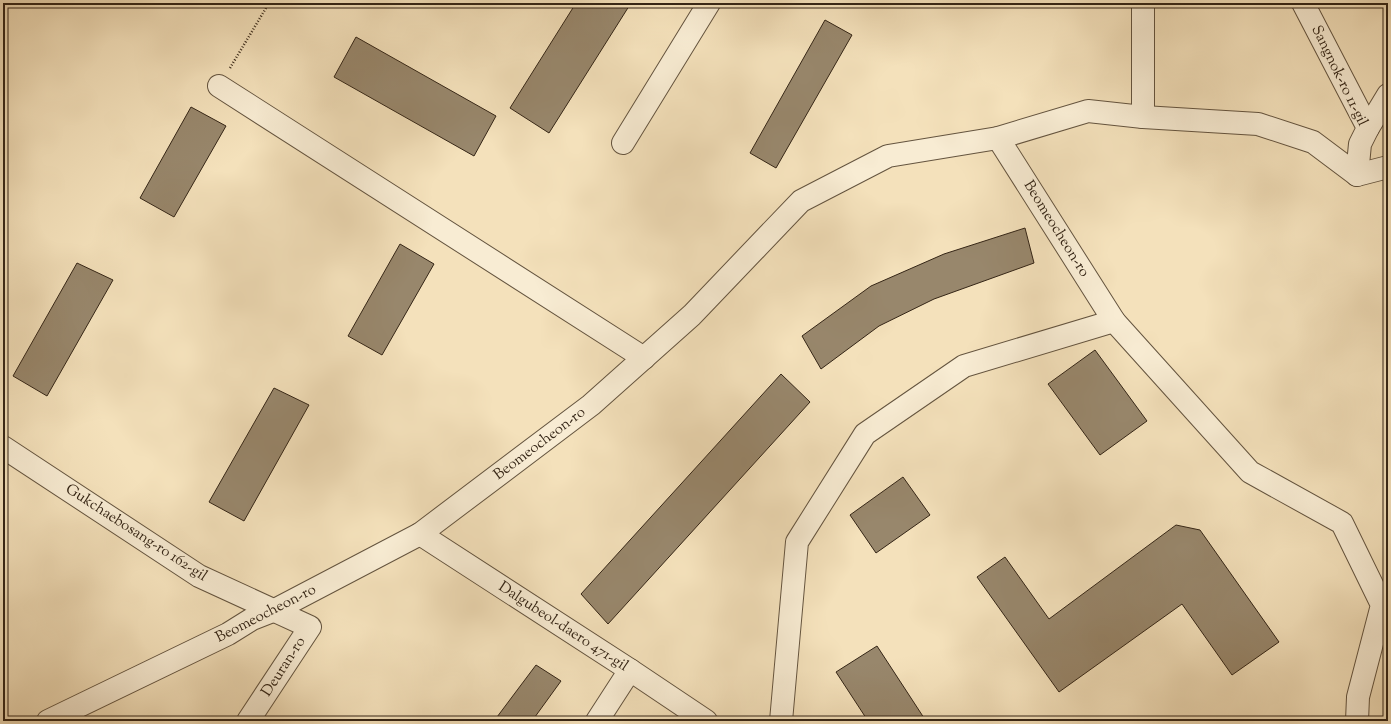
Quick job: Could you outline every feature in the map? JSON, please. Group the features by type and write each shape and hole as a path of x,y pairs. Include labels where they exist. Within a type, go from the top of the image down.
{"street":[{"path":"623,143 709,3"},
{"path":"1143,3 1143,116"},
{"name":"Sangnok-ro 11-gil","path":"1303,3 1368,128 1360,144 1357,175"},
{"path":"219,86 644,358"},
{"path":"1368,128 1388,95"},
{"name":"Beomeocheon-ro","path":"48,721 228,634 252,620 275,610 420,534 591,405 692,315 801,201 888,156 998,138 1088,111 1258,124 1312,142 1357,175"},
{"name":"Beomeocheon-ro","path":"998,138 1114,321 1250,472 1342,523 1382,605 1358,697 1357,721"},
{"path":"1357,175 1388,167"},
{"path":"781,721 797,542 865,434 964,366 1114,321"},
{"name":"Gukchaebosang-ro 162-gil","path":"4,449 199,576 275,610"},
{"name":"Dalgubeol-daero 471-gil","path":"420,534 706,721"},
{"name":"Deuran-ro","path":"248,721 310,627 275,610"},
{"path":"597,721 630,670"}],"path":[{"path":"219,86 268,3"}],"building":[{"path":"576,3 631,3 549,133 510,108"},
{"path":"825,20 852,35 776,168 750,153"},
{"path":"356,37 496,116 474,156 334,77"},
{"path":"191,107 226,126 174,217 140,198"},
{"path":"1025,228 1034,263 934,299 879,326 821,369 802,336 871,286 944,254"},
{"path":"400,244 434,264 382,355 348,336"},
{"path":"77,263 113,280 47,396 13,376"},
{"path":"1095,350 1147,421 1100,455 1048,384"},
{"path":"781,374 810,402 608,624 581,594"},
{"path":"274,388 309,405 244,521 209,502"},
{"path":"903,477 930,515 876,553 850,515"},
{"path":"1176,525 1200,530 1279,642 1232,675 1182,604 1059,692 977,577 1005,557 1049,619"},
{"path":"877,646 926,721 868,721 836,672"},
{"path":"536,665 561,681 532,721 494,721"}]}
